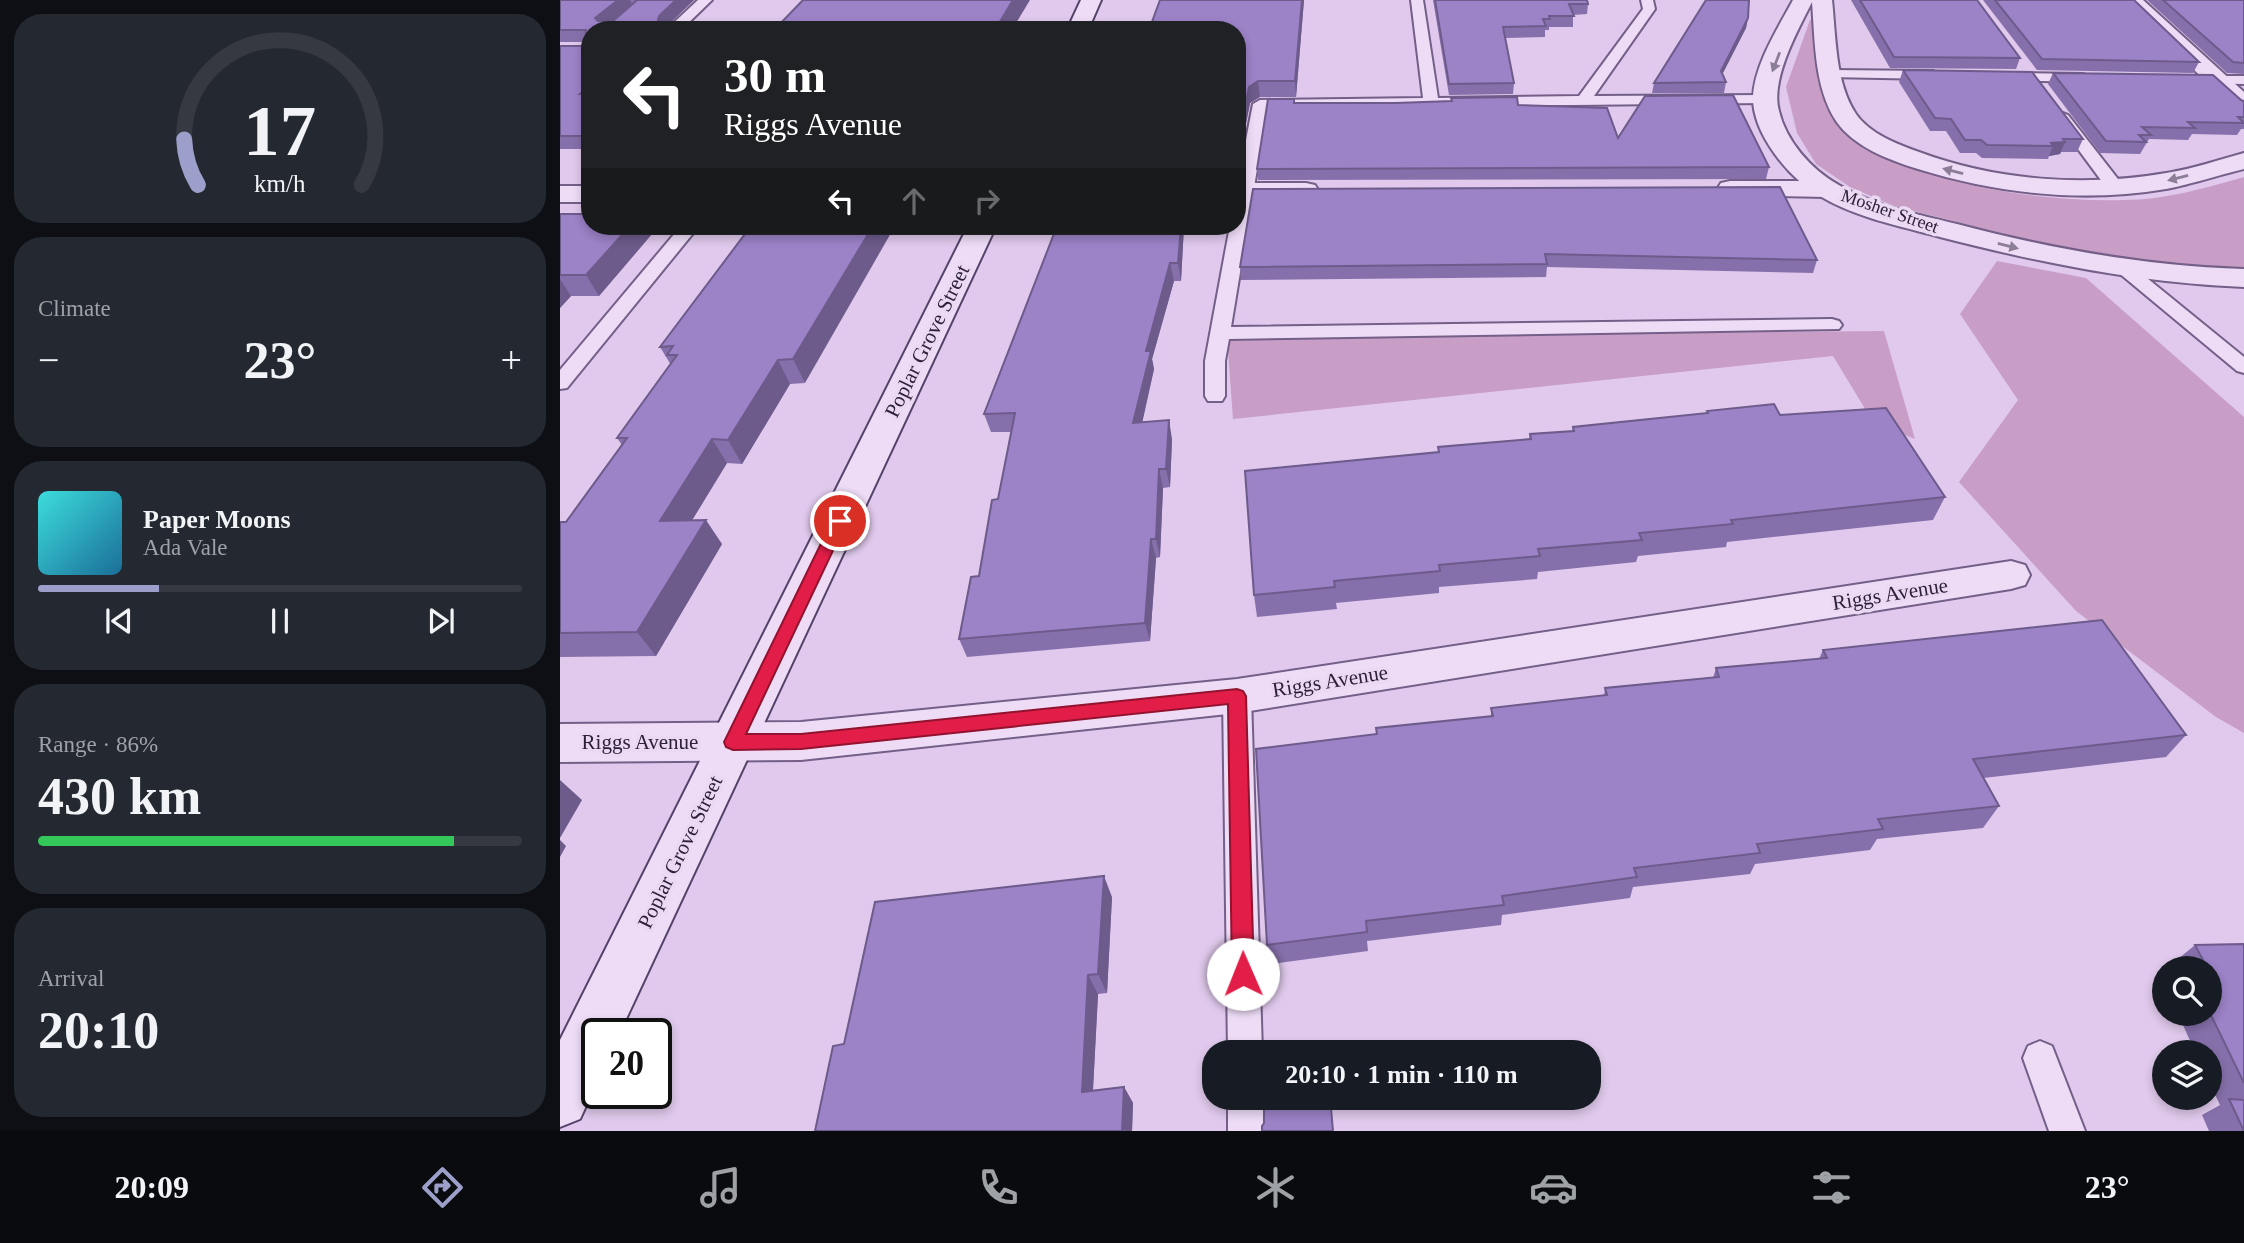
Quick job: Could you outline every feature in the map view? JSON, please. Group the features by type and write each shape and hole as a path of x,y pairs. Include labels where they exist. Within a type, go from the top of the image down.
{"street":[{"path":"1081,21 1091,0"},
{"path":"1803,0 1792,20 1765,99 1776,136 1796,163 1826,189"},
{"path":"1822,0 1837,102 1848,120 1869,137 1905,155 1947,170 2046,187 2115,187 2168,181 2244,161"},
{"path":"2131,0 2244,105"},
{"name":"Mosher Street","path":"1702,190 1826,189 1907,220 2040,253 2125,269 2244,278"},
{"path":"1246,191 1328,191"},
{"path":"560,194 581,194"},
{"name":"Poplar Grove Street","path":"560,1099 978,235"},
{"name":"Riggs Avenue","path":"560,743 801,741 1237,696 2011,575"}],"lane":[{"path":"683,21 706,0"},
{"path":"1417,0 1431,102"},
{"path":"1583,101 1650,9 1647,0"},
{"path":"2016,58 2115,187"},
{"path":"1832,74 1947,76"},
{"path":"1989,76 2098,78"},
{"path":"2178,79 2244,80"},
{"path":"1246,168 1260,104 1765,99"},
{"path":"560,383 569,362 682,235"},
{"path":"1215,396 1215,361 1234,235"},
{"path":"2125,269 2244,367"},
{"path":"1220,333 1832,325"},
{"path":"1237,696 1245,1040"},
{"path":"2040,1058 2067,1131"},
{"path":"1245,1110 1246,1131"}],"shaded area":[{"path":"1810,20 1816,22 1822,86 1836,120 1862,139 1920,169 1987,188 2091,200 2155,198 2244,177 2244,267 2193,266 2068,250 1894,206 1850,187 1816,164 1797,133 1786,87"},
{"path":"1997,261 2086,278 2244,417 2244,733 2216,717 2076,611 1959,482 2018,400 1960,314"},
{"path":"1884,331 1915,439 1873,422 1833,356 1233,419 1227,337"}],"building":[{"path":"560,0 618,0 595,18 598,21 581,21 581,30 560,30"},
{"path":"636,0 676,0 658,20 666,21 613,21"},
{"path":"803,0 1013,0 1000,21 783,21"},
{"path":"1160,0 1302,0 1295,81 1258,81 1249,87 1246,101 1246,21 1152,21"},
{"path":"1435,0 1587,0 1588,4 1569,4 1574,16 1549,16 1550,19 1543,19 1546,26 1503,27 1514,83 1449,84"},
{"path":"1706,0 1749,0 1748,18 1721,71 1726,82 1654,83"},
{"path":"1860,0 1977,0 2020,58 1894,57"},
{"path":"1995,0 2134,0 2199,62 2042,59"},
{"path":"2163,0 2244,0 2244,63 2233,62"},
{"path":"560,46 581,46 581,136 560,136"},
{"path":"1903,70 2032,72 2083,139 2063,139 2065,142 2051,143 2053,146 1987,145 1981,140 1965,140 1951,119 1935,118"},
{"path":"2053,73 2213,75 2244,101 2244,117 2238,117 2244,123 2188,122 2195,128 2142,127 2151,135 2139,135 2146,142 2106,141"},
{"path":"1733,95 1769,167 1257,169 1268,99 1294,99 1294,103 1395,103 1452,101 1451,98 1517,97 1518,105 1607,108 1618,138 1645,96"},
{"path":"1780,187 1817,260 1545,254 1547,264 1240,267 1253,189"},
{"path":"560,214 581,214 581,235 622,235 586,275 560,275"},
{"path":"744,235 868,235 793,359 778,360 728,440 712,439 660,521 706,520 637,632 560,633 560,522 566,522 627,438 617,438 677,355 667,355 673,346 660,347"},
{"path":"1054,235 1180,235 1178,263 1170,263 1146,351 1151,351 1133,423 1169,420 1166,469 1159,469 1156,539 1151,539 1145,623 959,639 971,577 979,576 992,500 998,499 1015,413 984,414"},
{"path":"1774,404 1780,415 1886,408 1945,497 1731,520 1733,524 1639,533 1642,540 1538,549 1540,556 1439,565 1440,571 1334,581 1335,587 1254,595 1245,471 1439,452 1438,447 1531,439 1530,434 1574,431 1573,427"},
{"path":"2102,620 2186,735 1973,759 1999,806 1878,819 1883,829 1757,844 1760,853 1634,868 1637,877 1502,896 1504,905 1366,921 1367,932 1267,945 1256,749 1377,734 1376,728 1493,716 1491,708 1607,695 1605,688 1719,677 1716,668 1827,658 1823,650"},
{"path":"1104,876 1098,974 1088,975 1082,1092 1124,1087 1122,1131 815,1131 833,1046 844,1044 875,902"},
{"path":"2244,944 2244,1083 2216,1026 2222,1026 2222,956 2201,956 2195,945"},
{"path":"2229,1099 2244,1100 2244,1131"},
{"path":"1264,1110 1331,1110 1333,1131 1262,1131"}],"route":[{"path":"840,521 733,742 801,741 1237,696 1243,974"}]}
